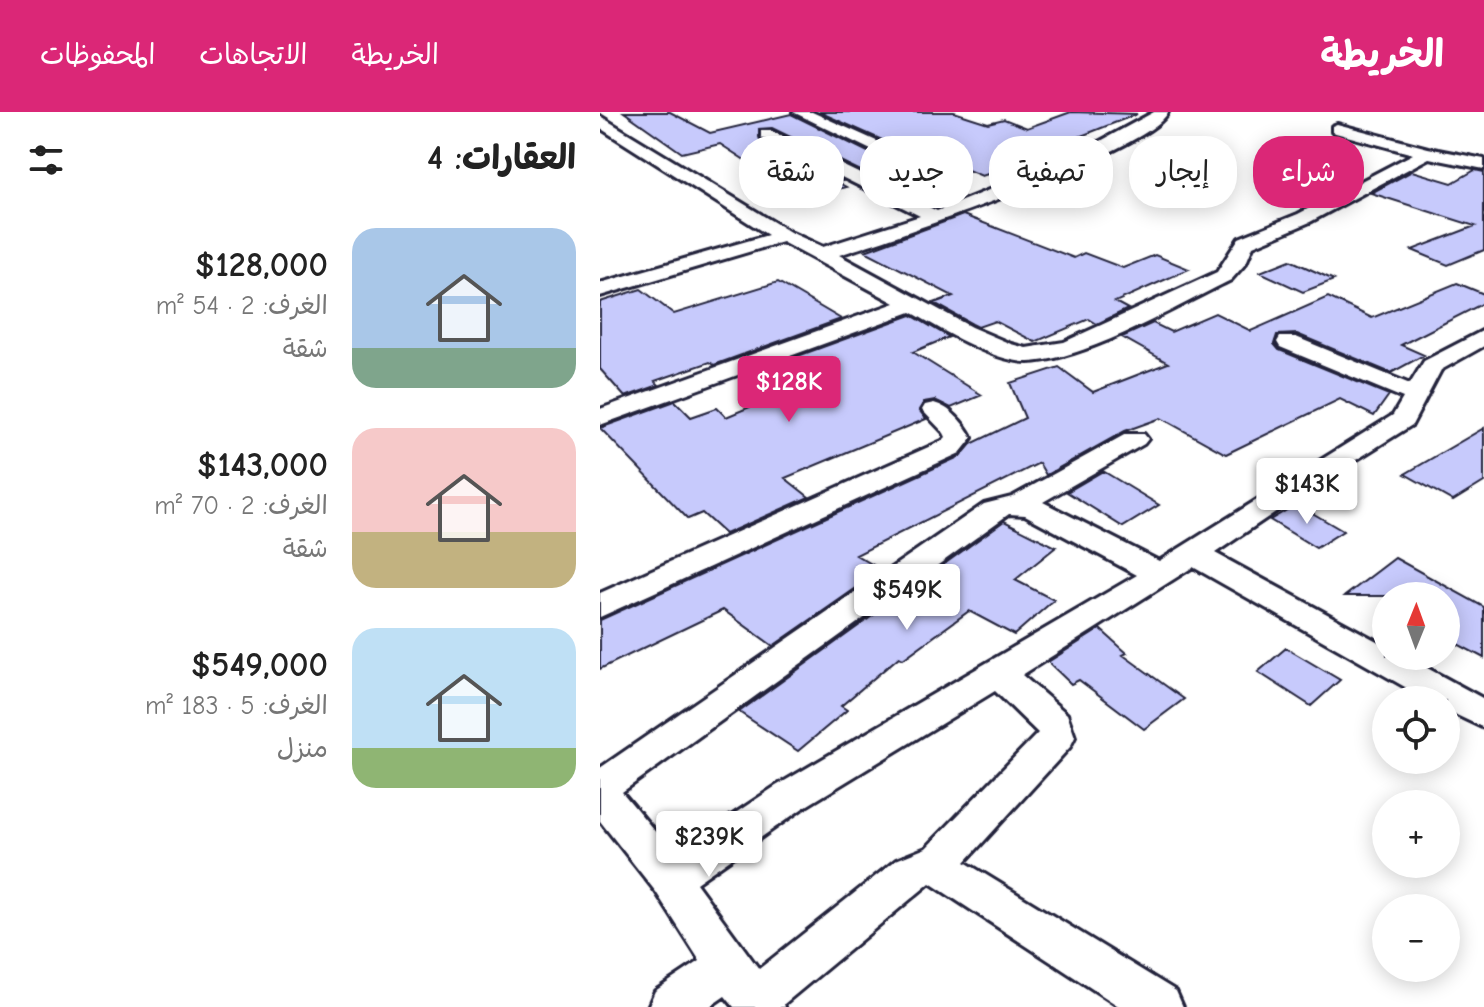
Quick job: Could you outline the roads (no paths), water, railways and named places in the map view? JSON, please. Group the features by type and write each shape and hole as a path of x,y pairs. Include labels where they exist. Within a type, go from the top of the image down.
{"street":[{"path":"800,112 860,139"},
{"path":"822,254 935,217 1063,166 1137,130 1159,117 1161,112"},
{"path":"600,121 783,236 914,303 943,322 1003,349 1026,355 1070,348 1224,276 1236,263 1239,251 1246,242 1304,218 1427,153"},
{"path":"1337,129 1427,153 1484,164"},
{"path":"766,134 935,217"},
{"path":"603,287 783,236"},
{"path":"600,417 914,303"},
{"path":"670,879 725,837 884,738 1077,628 1298,484 1403,420 1432,366 1484,337"},
{"path":"1288,342 1416,395"},
{"path":"600,606 951,447 959,438 934,410"},
{"path":"749,991 670,879 600,791 971,525 994,510 1020,504 1135,439"},
{"path":"1020,504 1063,522 1160,574"},
{"path":"1193,554 1484,715"},
{"path":"936,865 1057,737 1054,724 997,673"},
{"path":"671,1007 749,991 910,873 923,866 936,865 1160,1007"}]}
